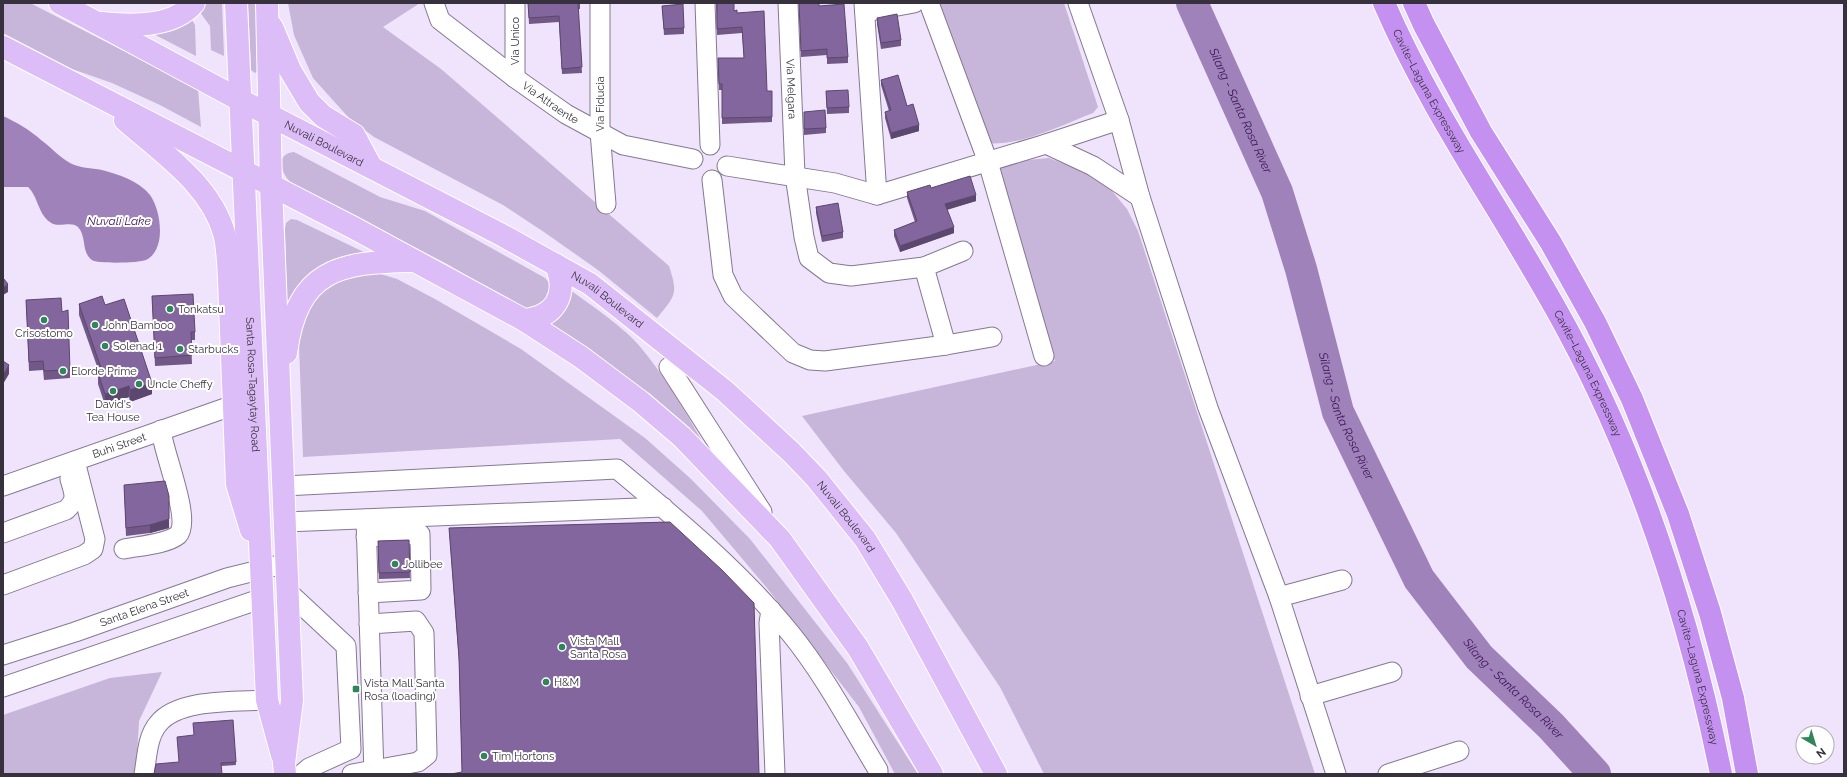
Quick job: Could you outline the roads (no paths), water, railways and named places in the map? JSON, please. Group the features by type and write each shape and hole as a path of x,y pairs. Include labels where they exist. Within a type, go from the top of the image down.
{"highway":[{"name":"Cavite–Laguna Expressway","path":"1384,3 1400,41 1458,145 1525,254 1558,314 1606,408 1652,520 1684,619 1707,706 1721,774"},
{"path":"1414,3 1424,26 1481,132 1566,269 1595,322 1632,399 1678,514 1710,613 1733,698 1747,774"}],"main road":[{"name":"Nuvali Boulevard","path":"60,3 240,100 371,167 590,284 725,391 767,428 816,478 865,539 882,566 996,774"},
{"path":"97,23 137,25 159,21 178,14 194,3"},
{"name":"Santa Rosa-Tagaytay Road","path":"236,3 267,700 290,770"},
{"path":"267,8 271,186 292,700 290,770"},
{"path":"267,8 285,60 305,96 323,116 354,135 371,167"},
{"path":"3,47 101,99 244,171 524,320 581,357 641,402 682,437 780,539 858,648 932,774"},
{"path":"101,99 186,174 198,187 217,216 224,232 228,251 237,484 261,568"},
{"path":"280,405 287,346 293,319 306,294 314,284 341,268 363,264 414,261"},
{"path":"524,320 539,317 552,308 556,302 560,295 561,280 556,265"},
{"path":"232,351 249,295"}],"street":[{"name":"Via Attraente","path":"434,3 440,20 515,78 566,114 623,145 693,159"},
{"name":"Via Unico","path":"515,3 515,78"},
{"name":"Via Fiducia","path":"600,3 600,132 606,204"},
{"path":"705,3 710,145"},
{"name":"Via Melgara","path":"788,3 794,175 809,258 829,273 851,276 924,267 963,251"},
{"path":"877,195 865,8 914,3"},
{"path":"929,3 988,162 1044,356"},
{"path":"1078,3 1119,120 1140,197 1208,408 1279,597 1336,774"},
{"path":"727,166 835,182 877,195 988,162 1119,120"},
{"path":"1046,144 1093,166 1140,197"},
{"path":"710,145 718,146 724,151 727,158 727,166 722,175 712,180 700,176 693,165 693,159 697,152 703,147 710,145"},
{"path":"712,180 723,275 733,296 793,353 810,360 825,361 946,345 992,337"},
{"path":"924,267 946,345"},
{"path":"669,367 780,539"},
{"name":"Buhi Street","path":"3,486 161,430 234,406"},
{"path":"124,549 167,541 178,534 182,527 179,497 163,444 161,430"},
{"path":"3,533 66,510 73,503 75,496 70,463"},
{"path":"3,585 84,555 93,549 95,539 70,463"},
{"path":"284,486 617,469 685,525 771,610 818,671 878,770 878,774"},
{"path":"366,528 663,507"},
{"path":"285,522 420,534 420,590 368,593"},
{"path":"366,528 374,772"},
{"name":"Santa Elena Street","path":"3,654 75,632 227,578 261,568 287,563"},
{"path":"1279,597 1342,580"},
{"path":"288,592 346,646 351,749 309,768 290,770"},
{"path":"3,688 263,598"},
{"path":"771,610 769,623 775,774"},
{"path":"352,774 374,772 418,762 427,755 424,633 416,621 369,624"},
{"path":"1310,696 1392,672"},
{"path":"144,774 150,740 158,724 171,713 206,704 267,700"},
{"path":"1388,774 1459,751"}],"water":[{"name":"Nuvali Lake","path":"3,116 32,133 70,163 121,176 134,182 145,190 153,200 160,223 159,241 153,254 146,260 142,261 110,263 92,260 86,253 81,231 78,227 72,224 53,224 46,219 40,210 34,195 28,187 3,187"}],"waterway":[{"name":"Silang - Santa Rosa River","path":"1192,3 1277,192 1301,269 1338,412 1419,579 1479,657 1551,726 1595,774"}],"place":[{"name":"Tonkatsu","path":"170,309"},
{"name":"Crisostomo","path":"44,320"},
{"name":"John Bamboo","path":"95,325"},
{"name":"Solenad 1","path":"105,346"},
{"name":"Starbucks","path":"180,349"},
{"name":"Elorde Prime","path":"63,371"},
{"name":"Uncle Cheffy","path":"139,384"},
{"name":"David's Tea House","path":"113,391"},
{"name":"Jollibee","path":"395,564"},
{"name":"Vista Mall Santa Rosa","path":"562,647"},
{"name":"H&M","path":"546,682"},
{"name":"Vista Mall Santa Rosa (loading)","path":"356,689"},
{"name":"Tim Hortons","path":"484,756"}]}
